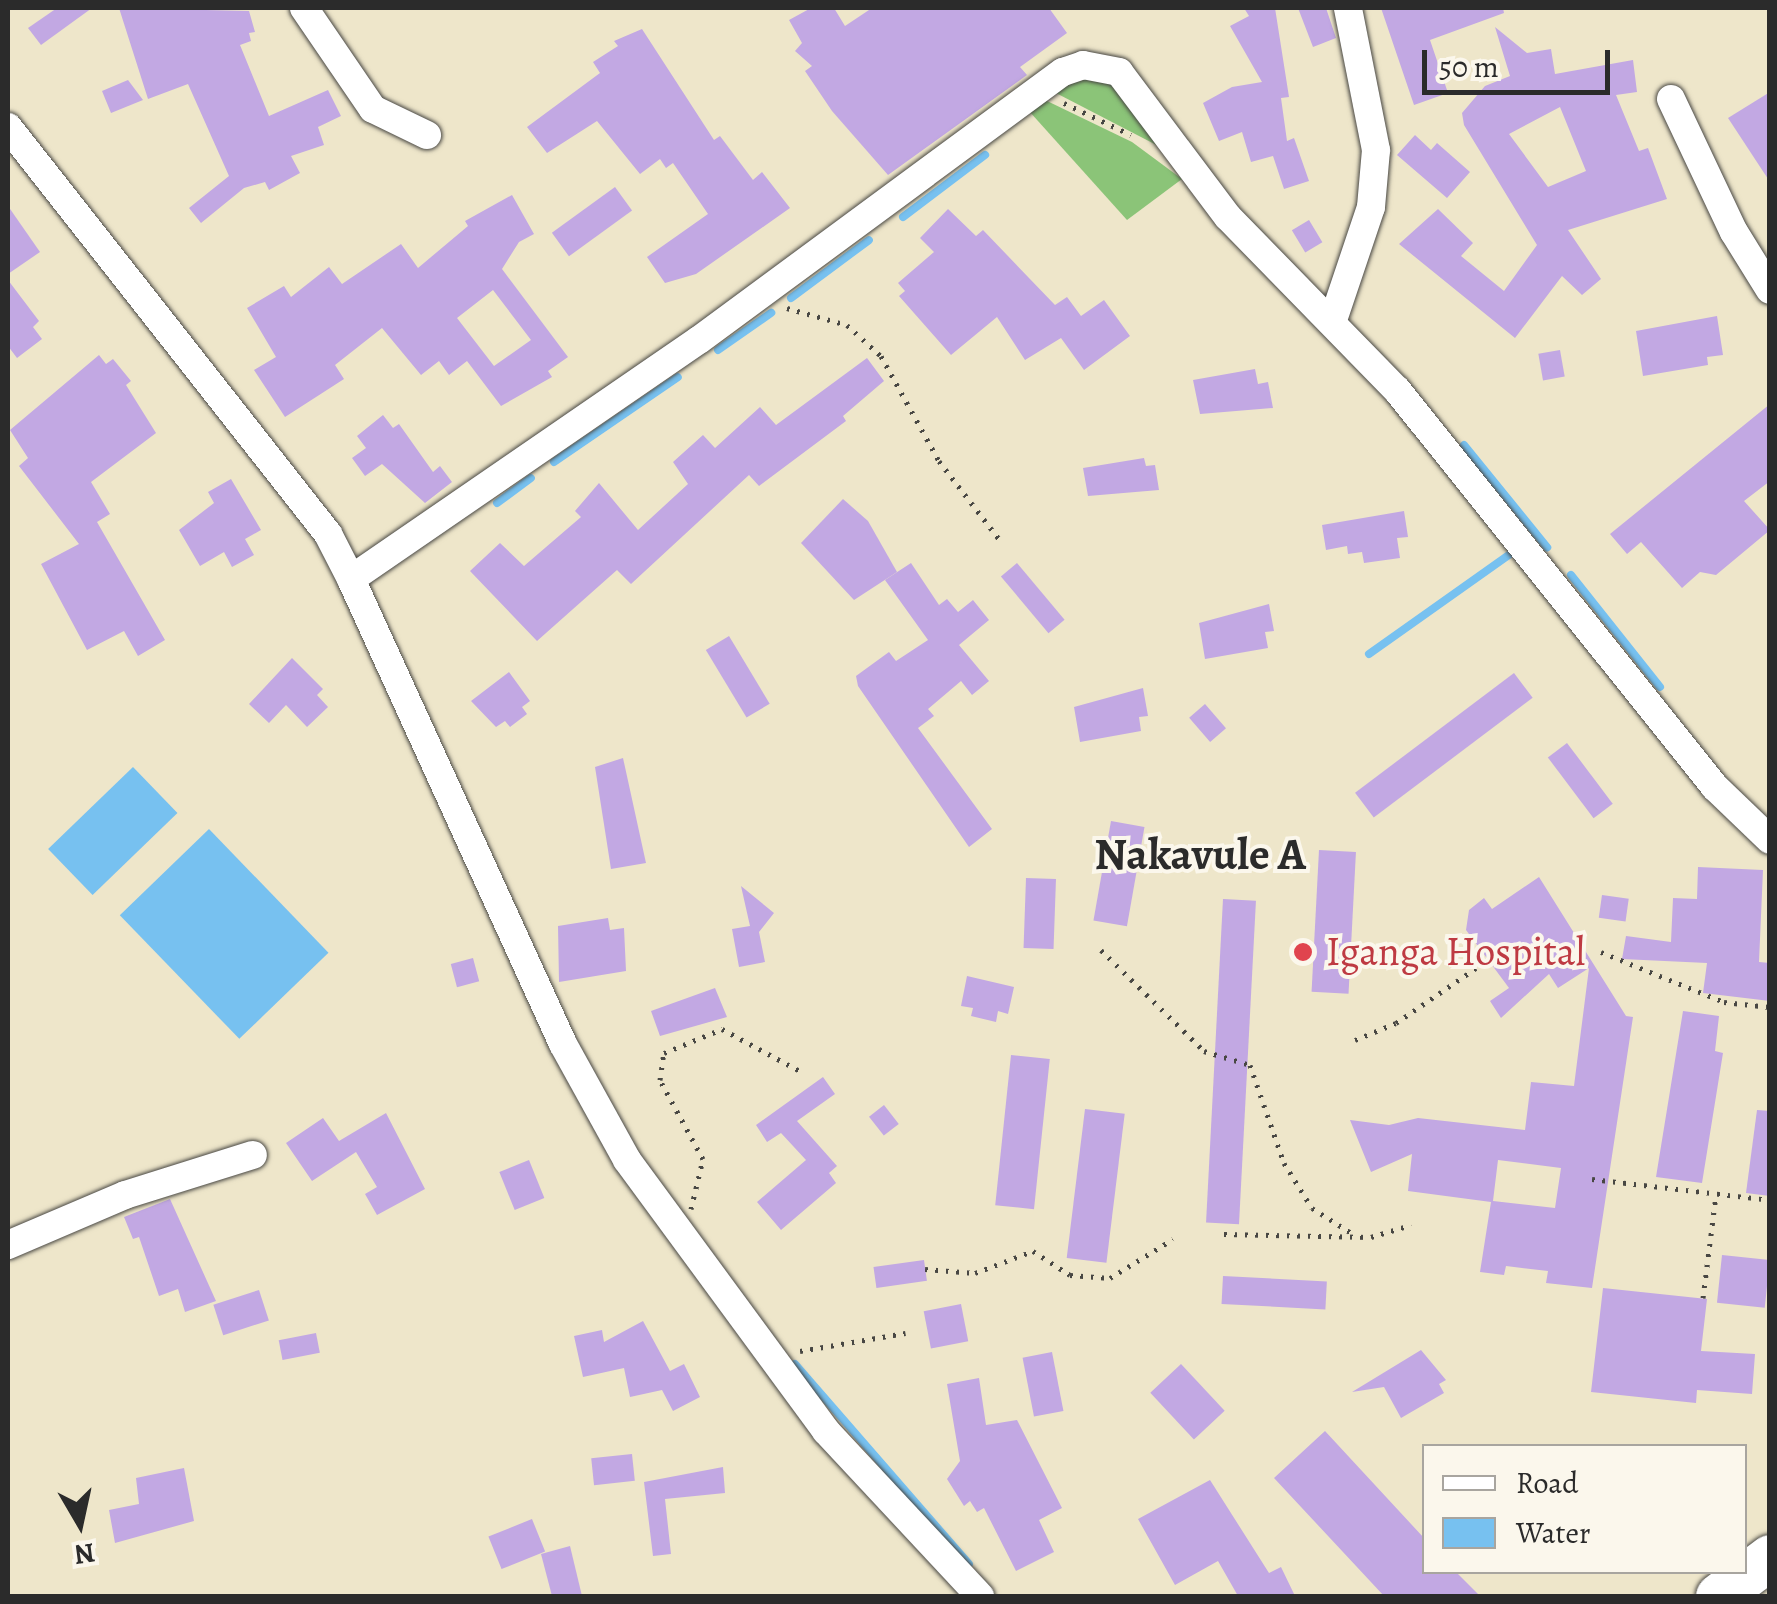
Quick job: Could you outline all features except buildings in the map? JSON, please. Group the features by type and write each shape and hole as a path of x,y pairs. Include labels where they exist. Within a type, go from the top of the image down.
{"main road":[{"path":"1718,1596 1770,1557"}],"street":[{"path":"304,8 373,110 427,135"},
{"path":"1333,320 1371,206 1376,150 1348,8"},
{"path":"351,579 756,300 1029,95 1083,65 1119,72 1228,217 1333,320 1536,558 1715,788 1770,840"},
{"path":"1671,99 1734,232 1770,290"},
{"path":"8,127 328,534 563,1044 627,1160 826,1431 980,1596"},
{"path":"8,1245 124,1195 253,1155"}],"path":[{"path":"1029,95 1051,96 1134,136"},
{"path":"756,300 846,326 881,356 940,460 999,539"},
{"path":"1102,950 1204,1051 1250,1065 1284,1163 1312,1208 1356,1236"},
{"path":"1601,952 1724,1002 1770,1007"},
{"path":"1356,1040 1396,1023 1476,968"},
{"path":"680,1235 700,1190 703,1159 660,1080 664,1053 722,1029 802,1072"},
{"path":"1592,1178 1770,1200"},
{"path":"1703,1298 1716,1195"},
{"path":"1224,1234 1356,1236 1411,1225"},
{"path":"925,1270 975,1272 1033,1251 1070,1275 1110,1278 1173,1240"},
{"path":"769,1356 905,1333"}],"green space":[{"path":"1088,76 1105,76 1168,151 1054,92"},
{"path":"1045,100 1132,142 1182,179 1127,220 1029,111"}],"water":[{"path":"133,767 177,813 93,895 48,849"},
{"path":"209,829 328,953 239,1039 120,915"}],"waterway":[{"path":"903,217 985,155"},
{"path":"791,298 869,240"},
{"path":"718,350 771,313"},
{"path":"554,462 678,377"},
{"path":"1464,445 1547,547"},
{"path":"497,503 531,478"},
{"path":"1369,654 1513,552"},
{"path":"1571,575 1660,687"},
{"path":"795,1364 969,1564"}],"place":[{"name":"Iganga Hospital","path":"1303,952"}],"district":[{"name":"Nakavule A","path":"1200,855"}]}
